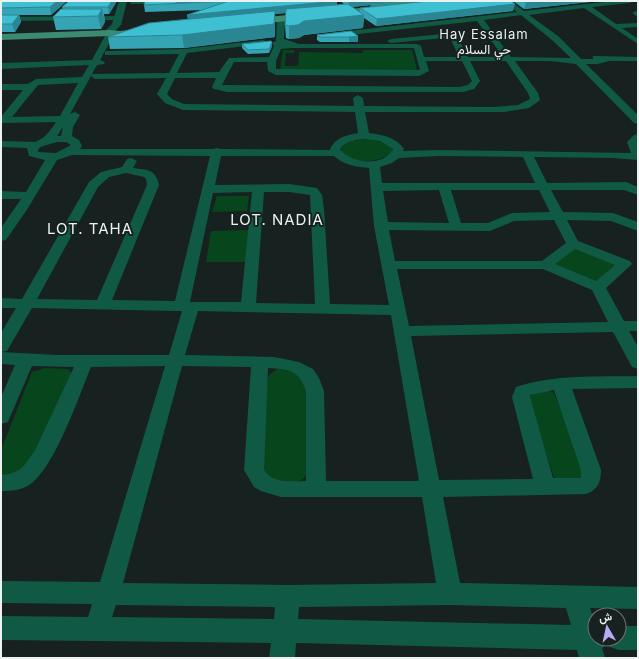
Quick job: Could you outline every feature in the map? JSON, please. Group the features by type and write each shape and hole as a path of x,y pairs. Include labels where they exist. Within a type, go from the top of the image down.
{"main road":[{"path":"424,1 344,9 234,21 281,19 344,9 435,3"},
{"path":"1,34 153,29"},
{"path":"1,37 87,34 100,37 117,30"}],"street":[{"path":"71,144 66,136 67,129 106,58 117,30 123,1"},
{"path":"507,1 529,13 566,37"},
{"path":"516,1 555,38 587,60 638,121"},
{"path":"326,35 367,25 479,18 630,1"},
{"path":"53,157 40,157 33,154 32,149 54,132 63,119 93,62 117,30 133,2 171,3"},
{"path":"585,6 638,42"},
{"path":"344,9 393,44"},
{"path":"53,19 62,11"},
{"path":"638,12 635,13 638,15"},
{"path":"184,51 162,94 164,98 183,107 493,110 525,107 535,100 533,93 479,18"},
{"path":"1,19 53,19 117,30"},
{"path":"281,19 283,43 272,59 271,70 276,72 419,73 425,69 416,42"},
{"path":"616,26 638,25"},
{"path":"1,74 5,66 93,62 106,58 184,51 283,43 393,44 451,37 454,38 476,81 472,87 446,89 227,89 217,87 228,63 232,60 272,59"},
{"path":"283,43 306,38"},
{"path":"421,59 638,59"},
{"path":"353,73 364,136"},
{"path":"95,76 222,75"},
{"path":"2,120 30,86 36,82 84,80"},
{"path":"1,87 30,86"},
{"path":"2,120 63,119"},
{"path":"2,233 29,196 53,157 71,144 138,151 217,152 336,149 348,139 364,136 382,138 397,150 438,153 613,155 638,157"},
{"path":"1,144 41,143 336,149"},
{"path":"397,150 489,147 636,146"},
{"path":"336,149 342,159 351,162 374,164 393,159 397,150"},
{"path":"126,170 138,151"},
{"path":"96,630 176,360 208,189 217,152"},
{"path":"527,155 542,187 573,244 632,264"},
{"path":"374,164 381,226 402,331 450,594"},
{"path":"1,347 93,186 105,174 113,172 126,170 148,174 152,178 153,185 103,304"},
{"path":"376,187 626,186 638,191"},
{"path":"444,187 456,226"},
{"path":"208,189 305,189 313,191 316,195 323,309"},
{"path":"248,308 258,189"},
{"path":"1,195 29,196"},
{"path":"381,226 456,226 490,228 512,217 558,216 613,217 638,226"},
{"path":"545,265 573,244"},
{"path":"388,264 545,265 598,287 620,326 638,363"},
{"path":"598,287 632,264"},
{"path":"1,303 398,310"},
{"path":"402,331 638,326"},
{"path":"1,358 84,362 176,360 260,362 286,364 302,369 310,376 315,391 316,489"},
{"path":"1,417 26,360"},
{"path":"1,483 22,480 29,475 38,463 84,362"},
{"path":"260,362 254,470 257,479 262,483 281,489 430,489 586,486 591,480 591,470 561,384"},
{"path":"545,487 521,397 522,391 526,389 561,384 638,382"},
{"path":"1,592 288,596 450,594 638,598"},
{"path":"282,658 288,596"},
{"path":"575,596 587,633"},
{"path":"1,628 284,631 587,645"},
{"path":"627,638 638,638"}],"green space":[{"path":"283,50 295,50 294,53 286,53 285,66 298,66 299,52 363,53 363,50 412,50 417,70 280,70"},
{"path":"366,139 383,142 392,148 392,153 373,161 360,161 342,152 341,148 348,142"},
{"path":"217,196 249,196 247,211 212,212"},
{"path":"249,230 248,262 206,262 211,231"},
{"path":"576,248 617,264 596,283 552,265"},
{"path":"45,368 68,369 72,373 24,473 1,477 1,450 32,372"},
{"path":"279,368 285,368 306,379 310,468 306,476 293,482 283,482 273,479 265,472 263,468 267,381 269,375"},
{"path":"547,390 554,393 586,473 585,480 555,480 527,397 527,393"}],"building":[{"path":"1,1 57,1 50,7 1,8"},
{"path":"69,1 112,1 108,7 62,7"},
{"path":"145,1 172,1 180,3 229,1 144,5"},
{"path":"229,1 337,1 187,15"},
{"path":"429,1 511,1 515,4 377,19 360,8"},
{"path":"348,4 364,15 304,21 298,25 285,25 286,9"},
{"path":"61,9 102,9 98,16 53,17"},
{"path":"275,11 274,24 182,35 108,37 149,23"},
{"path":"1,15 19,15 12,24 1,24"},
{"path":"351,31 358,36 320,37 317,35"},
{"path":"272,42 269,49 248,50 242,44"}],"district":[{"name":"Hay Essalam حي السلام","path":"484,42"},
{"name":"LOT. NADIA","path":"277,219"},
{"name":"LOT. TAHA","path":"90,228"}]}
